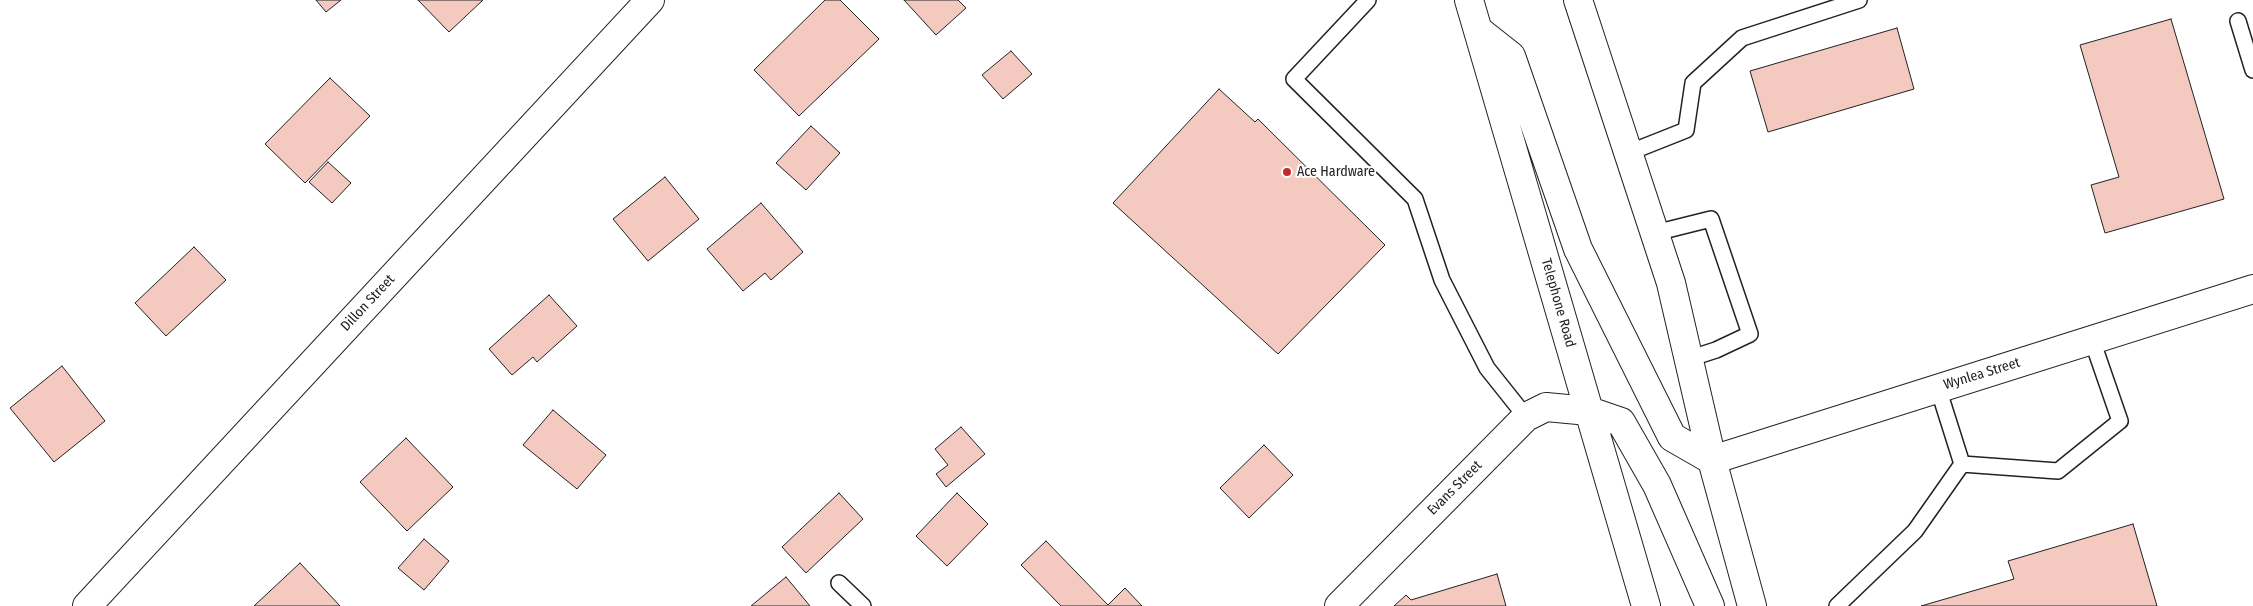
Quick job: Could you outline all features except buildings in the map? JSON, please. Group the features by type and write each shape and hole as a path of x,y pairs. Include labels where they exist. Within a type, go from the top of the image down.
{"main road":[{"name":"Dillon Street","path":"86,606 650,0"},
{"name":"Telephone Road","path":"1469,0 1646,606"},
{"path":"1578,0 1671,283 1712,460 1752,606"},
{"path":"1478,30 1510,56 1578,249 1672,437 1712,460"},
{"name":"Wynlea Street","path":"1712,460 2253,289"},
{"name":"Evans Street","path":"1339,606 1526,417 1546,407 1589,411 1621,422 1657,485 1710,606"}],"lane":[{"path":"1368,0 1294,79 1415,199 1442,280 1487,368 1526,417"},
{"path":"1628,153 1686,130 1694,83 1742,38 1859,0"},
{"path":"2238,21 2253,70"},
{"path":"1655,233 1711,219 1750,334 1716,350 1688,359"},
{"path":"1962,464 2058,471 2120,422 2092,340"},
{"path":"1938,388 1962,464"},
{"path":"1836,606 1915,531 1962,464"},
{"path":"839,583 863,606"}],"place":[{"name":"Ace Hardware","path":"1287,172"}]}
